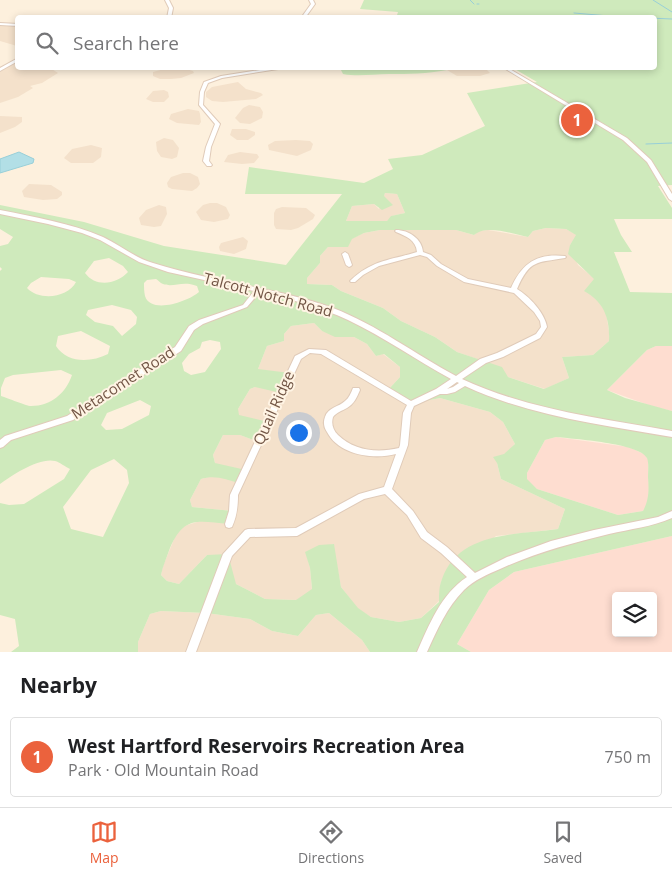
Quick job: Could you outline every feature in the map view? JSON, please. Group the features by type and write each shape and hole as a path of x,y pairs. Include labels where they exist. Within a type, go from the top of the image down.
{"street":[{"path":"167,0 171,8 170,15"},
{"path":"305,15 312,4 311,0"},
{"path":"0,24 15,25"},
{"path":"0,70 15,61"},
{"path":"209,165 206,161 206,152 218,124 201,105 202,92 206,82 221,77 265,70"},
{"path":"509,70 626,138 649,161 672,199"},
{"name":"Talcott Notch Road","path":"0,212 83,231 114,244 135,258 159,267 308,302 348,317 460,381 499,397 544,410 672,434"},
{"path":"398,231 417,240 420,253"},
{"path":"353,281 361,273 377,264 420,253 429,256 440,266 466,281 513,290 521,294 543,320 544,327 538,336 500,355 483,361 460,381 455,391 439,390 411,404 407,413 406,437 387,490"},
{"path":"345,254 350,266"},
{"path":"513,290 525,268 542,258 563,257"},
{"name":"Metacomet Road","path":"0,445 8,438 70,418 178,349 191,328 201,322 245,306 258,290"},
{"name":"Quail Ridge","path":"229,524 233,511 234,495 298,358 309,351 323,352 411,404"},
{"path":"356,390 348,406 330,415 328,419 330,431 338,441 348,448 383,454 402,450"},
{"path":"383,454 398,462"},
{"path":"387,490 410,514 424,535 444,550 474,578"},
{"path":"191,652 228,554 248,533 297,532 362,496 387,490"},
{"path":"422,652 442,609 462,585 474,578 510,559 536,549 659,520 672,514"}],"shaded area":[{"path":"0,24 15,25 15,45 0,41"},
{"path":"15,60 15,70 53,70 58,73 42,83 30,86 33,88 18,97 0,103 0,70"},
{"path":"160,70 189,70 194,73 181,78 160,79 153,76 153,72"},
{"path":"447,70 487,70 490,73 480,76 457,76"},
{"path":"238,82 246,89 263,95 256,99 223,102 212,101 206,97 206,92 212,87"},
{"path":"164,90 168,92 169,97 164,102 153,102 146,99 153,91"},
{"path":"249,105 260,107 263,112 262,118 250,124 240,123 235,118 243,108"},
{"path":"188,109 199,111 201,122 199,125 177,123 169,119 171,114"},
{"path":"0,116 22,117 22,122 0,133"},
{"path":"232,129 246,129 255,132 255,135 248,140 237,140 230,135"},
{"path":"164,138 173,140 179,148 177,157 172,159 161,157 157,151 156,142"},
{"path":"275,141 310,141 313,144 311,150 297,156 269,150 268,145"},
{"path":"91,145 102,148 101,157 93,163 71,163 64,158 72,149"},
{"path":"240,152 257,154 259,157 254,163 224,162 228,155"},
{"path":"190,173 198,177 200,184 197,188 192,191 168,187 167,183 171,177"},
{"path":"29,184 51,185 62,192 62,195 57,199 43,200 24,197 22,191"},
{"path":"385,193 397,194 405,213 392,216 387,221 346,221 352,206 374,204 379,209"},
{"path":"217,203 226,207 230,215 228,219 214,222 201,220 196,212 203,205"},
{"path":"159,205 166,207 167,214 161,226 141,225 139,218 146,210"},
{"path":"282,207 306,208 315,215 313,219 298,228 291,230 276,229 274,213 276,209"},
{"path":"546,228 566,229 577,235 570,245 578,265 595,279 596,298 606,312 609,341 593,355 562,357 569,378 545,389 508,377 483,361 457,352 435,337 401,321 383,308 341,291 332,285 307,284 306,279 320,263 320,256 328,247 333,247 364,233 380,230 456,230 474,235 478,231 488,230 528,237 533,231"},
{"path":"243,237 248,241 246,249 234,254 220,251 221,243"},
{"path":"314,323 322,331 354,337 367,344 376,356 383,354 400,367 400,377 388,390 411,404 440,398 490,412 503,422 515,444 497,463 501,479 565,509 558,529 496,536 441,581 439,601 421,618 399,622 371,617 358,609 341,587 333,544 306,552 312,590 297,600 265,599 236,584 207,555 179,584 167,581 161,575 177,532 184,526 233,511 192,507 190,500 201,479 223,477 240,484 215,463 213,455 223,435 240,435 259,442 238,415 238,409 250,389 255,387 258,369 267,346 284,341 284,334 291,326"},
{"path":"656,346 672,346 672,411 654,407 607,390 647,350"},
{"path":"556,437 629,447 644,454 648,459 649,489 648,503 643,511 618,515 537,489 527,480 527,473 545,440"},
{"path":"672,536 672,652 471,652 457,644 489,590 514,572"},
{"path":"161,611 206,613 250,619 272,631 298,636 316,615 329,613 362,640 370,652 138,652 138,642 150,614"}],"green space":[{"path":"364,0 672,0 672,185 658,186 672,208 672,219 614,219 621,235 632,252 614,252 630,292 672,293 672,346 656,346 647,350 607,390 625,398 672,411 672,536 514,572 489,590 457,644 471,652 370,652 362,640 329,613 316,615 298,636 272,631 250,619 206,613 161,611 150,614 138,642 138,652 11,652 19,646 15,619 0,615 0,503 9,505 24,504 64,479 70,469 59,462 49,460 34,464 0,484 0,271 2,269 0,267 0,246 8,244 13,237 0,229 0,205 84,222 164,246 286,265 342,194 245,194 249,167 364,183 393,169 388,159 422,155 485,126 467,93 537,82 516,70 657,70 657,15 397,15 398,12 360,9","holes":["385,193 397,194 405,213 391,216 387,221 346,221 352,206 374,204 382,210 393,205 384,196","546,228 566,229 576,235 570,245 568,254 594,279 584,291 591,295 601,306 607,318 609,333 609,341 593,355 562,357 569,378 544,389 508,377 502,367 457,352 435,337 401,321 383,308 341,291 332,285 307,284 307,278 320,263 320,256 328,247 348,247 352,239 364,233 380,230 456,230 474,235 486,230 493,230 528,237 533,231","109,258 123,266 128,272 112,282 95,281 85,273 94,261","41,277 69,279 76,282 67,292 53,296 39,295 27,288","156,279 162,284 167,285 192,284 197,286 199,292 179,302 155,305 149,302 145,296 144,283 147,280","112,305 131,310 137,317 136,324 122,336 113,326 95,322 86,315 88,310","314,323 322,331 335,337 354,337 367,344 376,356 384,354 400,367 400,377 388,390 411,404 440,398 490,412 503,422 515,444 504,454 493,457 497,463 501,479 565,509 558,529 491,538 475,544 450,563 441,582 439,602 421,618 399,622 371,617 358,608 341,587 334,544 319,545 305,552 310,568 312,589 296,600 265,599 236,584 228,554 207,555 179,584 167,581 161,575 162,571 170,548 181,530 193,523 200,522 229,524 233,511 192,507 190,500 201,479 225,479 240,484 246,470 215,463 213,455 223,435 240,435 259,442 268,422 239,415 238,409 250,389 255,387 281,393 290,373 258,369 267,346 284,341 284,334 291,326","81,331 110,346 108,354 87,360 66,356 56,346 58,336","210,340 220,342 221,349 205,372 191,375 184,371 182,363 189,354 200,348 202,342","61,370 72,375 62,393 57,397 45,404 31,406 1,396 1,388 5,378 13,375","140,400 151,406 149,415 122,429 106,430 101,425 107,413","556,437 619,445 642,453 647,458 648,495 643,511 618,515 537,489 527,479 527,473 545,440","114,459 127,470 129,483 103,537 71,529 63,507 91,470"]},
{"path":"341,70 447,70 418,74 343,74"}],"water":[{"path":"19,152 34,159 33,163 0,173 0,159"}],"waterway":[{"path":"470,0 474,4"},
{"path":"653,0 672,12"},
{"path":"574,13 597,15"},
{"path":"657,18 672,19"},
{"path":"646,144 672,143"}],"place":[{"name":"West Hartford Reservoirs Recreation Area","path":"577,120"}]}
